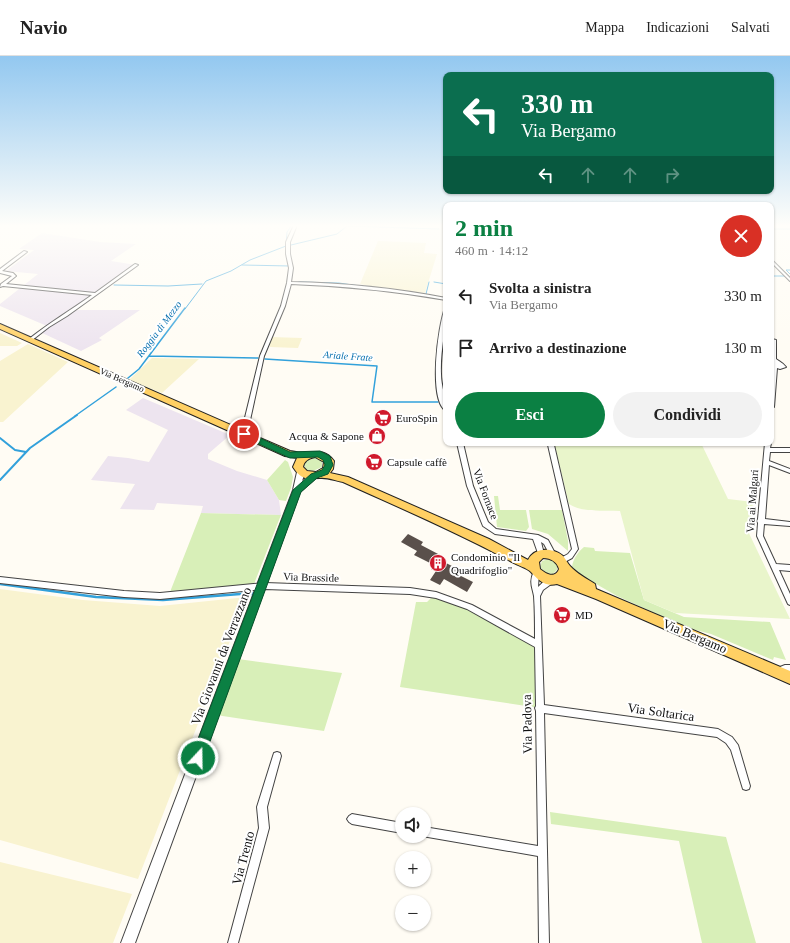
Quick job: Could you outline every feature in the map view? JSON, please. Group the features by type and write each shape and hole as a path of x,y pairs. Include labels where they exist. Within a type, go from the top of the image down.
{"main road":[{"name":"Via Bergamo","path":"0,326 290,455 306,456 315,454 324,456 329,461 321,473"},
{"name":"Via Bergamo","path":"290,455 307,475 321,473 344,479 494,546 537,563 560,561 600,595"},
{"path":"300,468 306,456"},
{"path":"555,579 564,573 560,561"},
{"name":"Via Bergamo","path":"537,563 544,578 555,579 600,595 784,670 790,678"}],"street":[{"path":"31,340 48,326 134,266"},
{"path":"244,434 262,356 280,312 289,283 291,266"},
{"path":"777,266 790,280"},
{"path":"0,271 12,274 14,276 1,286"},
{"path":"289,283 356,286 430,295 443,298"},
{"path":"1,286 96,294"},
{"path":"443,334 438,377 440,398 443,404"},
{"path":"774,340 774,359 777,368 774,388"},
{"path":"777,368 790,368"},
{"name":"Via Fornace","path":"461,446 470,486 485,524 496,531 536,537"},
{"path":"537,563 536,537 546,542 560,561 570,556 575,549 551,446"},
{"name":"Via ai Malgari","path":"768,446 759,531 760,540 788,594 790,602"},
{"path":"767,450 790,450"},
{"path":"766,462 790,471"},
{"name":"Via Giovanni da Verrazzano","path":"128,943 297,490 300,468"},
{"path":"297,490 321,473"},
{"path":"760,521 790,524"},
{"name":"Via Padova","path":"537,563 534,585 537,596 539,645 544,943"},
{"path":"774,567 790,568"},
{"path":"537,596 541,588 555,579"},
{"name":"Via Brasside","path":"0,580 124,594 160,596 262,586 410,591 434,595 469,608 539,645"},
{"name":"Via Soltarica","path":"539,708 718,733 729,740 735,748 746,786"},
{"name":"Via Trento","path":"233,943 264,828 262,806 277,756"},
{"path":"352,819 395,827"},
{"path":"431,833 542,852"}],"shaded area":[{"path":"12,266 134,266 73,310 140,310 99,338 102,340 81,351 40,332 47,326 0,306 0,304 38,274 6,271"},
{"path":"367,266 433,266 425,293 360,284"},
{"path":"0,333 22,343 17,346 0,346"},
{"path":"271,337 302,338 298,348 270,347 270,345 267,345"},
{"path":"28,344 68,362 3,422 0,422 0,361"},
{"path":"152,358 199,359 162,393 129,380"},
{"path":"143,398 230,435 208,454 208,459 237,471 267,480 279,500 281,515 201,513 203,506 157,503 154,510 120,509 135,484 91,480 108,456 149,462 168,430 126,410"},
{"path":"0,589 83,600 160,606 247,597 138,879 0,840"},
{"path":"0,862 132,894 113,943 0,943"}],"green space":[{"path":"555,446 702,446 728,499 753,502 750,527 746,527 790,619 675,613 644,600 620,511 587,510 574,507 569,504"},
{"path":"314,458 322,461 322,467 313,471 306,470 304,465 305,462"},
{"path":"285,460 288,462 293,477 286,501 279,500 267,480"},
{"path":"494,496 498,496 500,510 526,510 529,527 526,531 497,527"},
{"path":"529,510 562,510 568,541 568,551 548,534 532,529"},
{"path":"201,513 281,515 254,584 208,590 170,592"},
{"path":"584,547 594,548 595,551 630,553 644,600 684,617 770,622 786,660 774,657 773,660 711,634 688,628 617,596 584,577 572,567 576,556"},
{"path":"549,559 557,565 557,570 553,574 546,573 540,567 542,561"},
{"path":"434,595 468,607 539,645 539,708 400,687 416,602 427,602"},
{"path":"238,659 342,673 324,731 216,715"},
{"path":"550,812 726,837 756,943 702,943 679,841 551,824"}],"building":[{"name":"Condominio \"Il Quadrifoglio\"","path":"408,534 423,542 421,545 440,555 438,559 458,569 455,573 473,582 467,592 444,579 440,585 430,580 436,571 431,569 434,565 414,555 417,551 401,542"}],"waterway":[{"name":"Roggia di Mezzo","path":"185,309 206,281 239,266"},
{"path":"790,270 786,270 790,274"},
{"path":"774,276 785,276"},
{"path":"299,282 339,283 366,287"},
{"path":"426,294 429,282"},
{"path":"434,282 443,284"},
{"path":"114,285 168,286 202,284"},
{"name":"Roggia di Mezzo","path":"128,378 139,369 185,308"},
{"name":"Ariale Frate","path":"149,356 258,358"},
{"name":"Ariale Frate","path":"265,359 377,366 372,402 438,402"},
{"name":"Roggia di Mezzo","path":"75,416 116,387"},
{"name":"Roggia di Mezzo","path":"0,480 30,448 77,415"},
{"path":"0,438 15,450 26,452"},
{"path":"0,584 96,597 163,600 253,593 253,597"}],"place":[{"name":"EuroSpin","path":"383,418"},
{"name":"Acqua & Sapone","path":"377,436"},
{"name":"Capsule caffè","path":"374,462"},
{"name":"Condominio \"Il Quadrifoglio\"","path":"438,563"},
{"name":"MD","path":"562,615"}],"route":[{"path":"198,758 297,490 314,476 325,472 329,465 327,458 320,454 311,454 306,456 290,455 244,434"}]}
